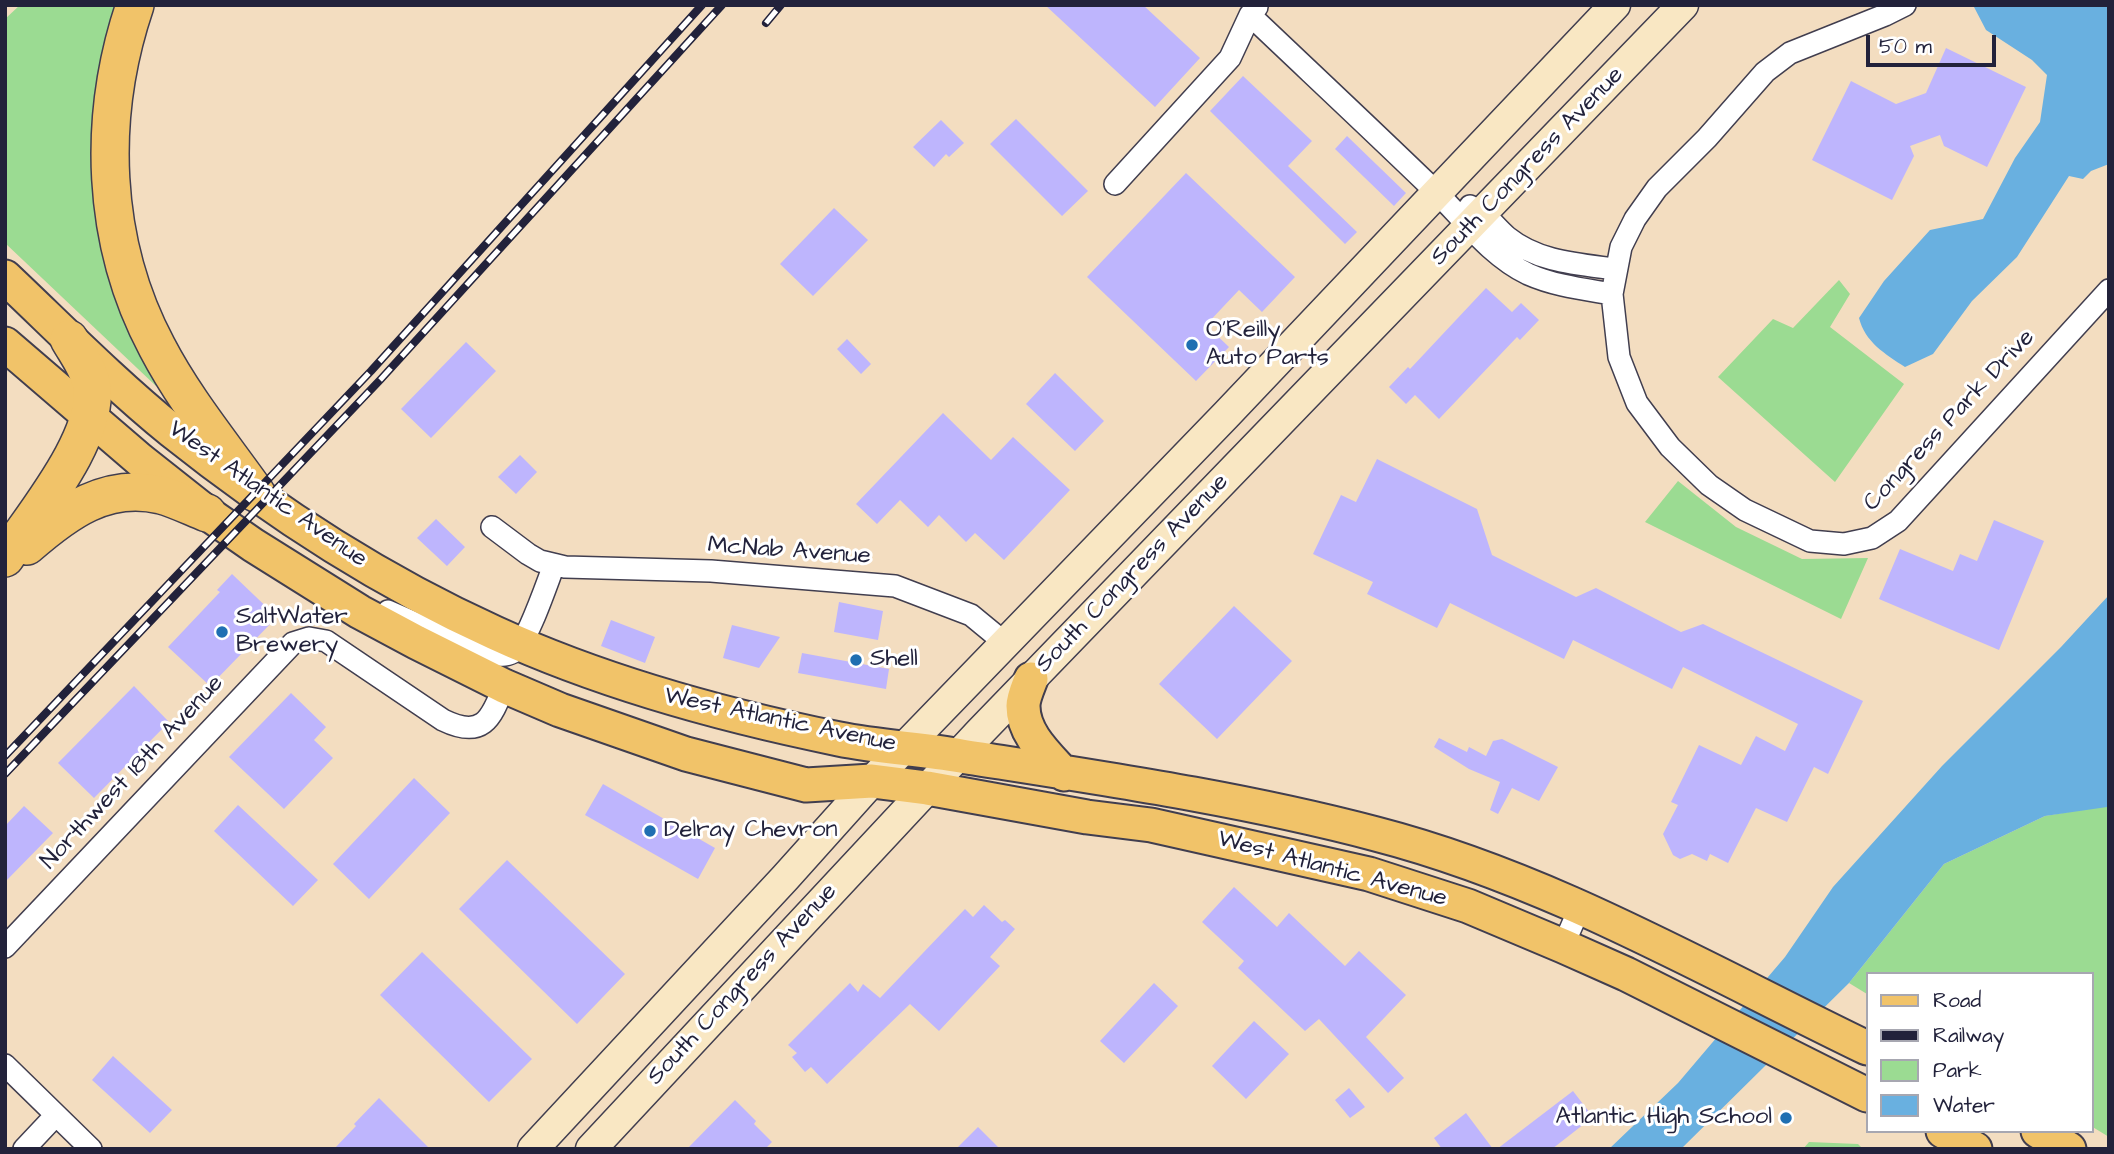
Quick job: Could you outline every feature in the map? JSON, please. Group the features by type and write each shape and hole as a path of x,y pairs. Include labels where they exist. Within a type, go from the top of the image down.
{"highway":[{"path":"135,5 116,74 111,123 111,194 118,239 136,302 156,346 187,396 256,493"},
{"path":"5,558 67,466 90,419 92,384 86,367 69,339"},
{"path":"5,565 70,511 107,496 138,493 161,495 207,513"}],"main road":[{"name":"South Congress Avenue","path":"533,1149 872,781 1226,415 1615,5"},
{"name":"South Congress Avenue","path":"591,1149 1031,679 1683,5"},
{"name":"West Atlantic Avenue","path":"5,277 69,339 170,429 256,493 407,589 520,644 638,688 699,706 845,740 959,755 1203,796 1381,835 1481,868 1580,907 1866,1048"},
{"name":"West Atlantic Avenue","path":"5,344 90,419 207,513 279,563 388,627 504,687 584,720 676,751 806,785 872,781 927,788 1087,817 1152,825 1369,874 1468,906 1563,946 1626,974 1866,1095"},
{"path":"1222,483 1217,465 1217,443 1226,415"},
{"path":"1031,679 1023,705 1026,725 1040,747 1064,774"},
{"path":"1946,1133 1975,1149"},
{"path":"2041,1133 2069,1149"}],"street":[{"name":"Congress Park Drive","path":"1905,5 1874,20 1818,40 1778,60 1657,188 1634,219 1621,247 1612,294 1619,357 1637,403 1670,447 1709,485 1745,510 1810,541 1844,544 1872,538 1898,522 2109,290"},
{"path":"1115,184 1230,58 1254,10 1436,192 1534,255 1615,269"},
{"path":"1477,220 1488,244 1527,273 1562,285 1612,294"},
{"path":"279,563 488,655 505,656 513,653 520,644 539,606 554,565 528,554 492,527"},
{"name":"McNab Avenue","path":"554,565 711,572 895,586 971,615 1005,643"},
{"name":"Northwest 18th Avenue","path":"5,947 293,643 309,638 326,641 443,720 461,727 474,727 486,722 504,687"},
{"path":"1563,946 1580,907"},
{"path":"5,1065 91,1149"},
{"path":"24,1149 57,1115"}],"green space":[{"path":"20,5 119,5 103,58 164,383 156,386 5,243 5,19"},
{"path":"1839,280 1850,294 1830,327 1904,384 1835,482 1718,377 1773,319 1793,328"},
{"path":"1678,481 1736,527 1802,559 1868,558 1841,619 1645,522"},
{"path":"2109,805 2109,1137 2093,1127 2093,972 1866,972 1866,993 1849,983 1944,864 2045,816"},
{"path":"1809,1142 1858,1144 1863,1149 1803,1149"}],"water":[{"path":"2109,5 2109,164 2091,171 2083,179 2069,176 2017,257 1972,301 1933,354 1905,367 1871,341 1859,318 1884,281 1930,230 1983,219 2015,158 2040,122 2047,75 2032,60 1986,30 1974,7"},
{"path":"2109,595 2107,807 2045,816 1944,864 1849,983 1681,1149 1609,1149 1678,1083 1785,957 1833,887 1942,766"}],"building":[{"path":"1045,5 1143,5 1200,58 1155,107"},
{"path":"1946,48 2026,87 1987,167 1944,146 1940,135 1910,146 1914,156 1892,200 1812,160 1851,81 1896,104 1926,93"},
{"path":"1243,76 1312,141 1288,166 1357,232 1345,244 1210,111"},
{"path":"1016,119 1088,191 1062,216 990,144"},
{"path":"941,120 964,143 949,157 946,154 934,167 913,147"},
{"path":"1347,136 1406,193 1394,206 1335,149"},
{"path":"1186,173 1295,277 1262,312 1239,290 1206,325 1229,347 1196,381 1087,277"},
{"path":"834,208 868,240 813,296 780,264"},
{"path":"1486,288 1512,312 1521,303 1539,320 1520,340 1517,337 1439,419 1415,395 1406,404 1389,387 1408,367 1410,369"},
{"path":"847,339 871,364 861,374 837,349"},
{"path":"466,342 496,371 431,438 401,409"},
{"path":"1055,373 1104,421 1075,451 1026,404"},
{"path":"943,413 991,460 1013,437 1070,490 1004,560 975,533 966,542 939,515 928,527 900,500 877,524 856,504"},
{"path":"520,455 537,472 516,494 498,477"},
{"path":"1377,459 1477,509 1492,555 1576,597 1596,588 1681,632 1703,624 1863,701 1828,774 1814,767 1787,822 1756,808 1728,863 1710,854 1707,861 1692,854 1680,859 1673,855 1663,834 1678,805 1671,802 1699,745 1741,765 1756,736 1785,751 1798,724 1683,667 1672,689 1573,640 1564,659 1450,603 1437,628 1367,594 1373,582 1313,554 1341,495 1356,502"},
{"path":"436,519 465,547 447,566 417,538"},
{"path":"1994,520 2044,541 1999,650 1879,599 1900,549 1953,571 1960,554 1977,561"},
{"name":"SaltWater Brewery","path":"232,574 277,617 210,686 168,647 220,592 217,590"},
{"path":"839,602 883,611 878,640 834,632"},
{"path":"1234,606 1292,661 1217,739 1159,684"},
{"path":"611,620 655,637 645,663 601,646"},
{"path":"732,625 780,637 759,668 723,658"},
{"path":"802,653 889,669 886,689 798,673"},
{"path":"134,686 169,722 94,798 58,763"},
{"path":"291,693 326,727 314,740 333,758 284,809 229,757"},
{"path":"1439,738 1467,752 1469,747 1486,756 1493,741 1502,739 1558,767 1539,801 1512,788 1498,814 1490,810 1500,782 1469,769 1434,747"},
{"path":"414,778 450,813 369,899 333,864"},
{"name":"Delray Chevron","path":"603,784 715,848 698,879 585,815"},
{"path":"238,805 318,880 293,906 214,831"},
{"path":"24,806 53,833 5,882 5,826"},
{"path":"507,860 625,974 577,1024 459,909"},
{"path":"1234,887 1277,927 1289,913 1345,966 1359,951 1406,995 1366,1037 1404,1078 1388,1093 1319,1019 1305,1031 1238,968 1244,961 1202,922"},
{"path":"984,905 1002,922 1005,920 1015,929 990,957 1000,966 939,1031 910,1004 827,1084 811,1067 805,1072 792,1057 797,1053 788,1045 850,983 858,992 863,984 880,998 965,909 973,917"},
{"path":"422,952 532,1059 489,1102 380,995"},
{"path":"1154,983 1178,1006 1124,1063 1100,1041"},
{"path":"1254,1021 1289,1054 1246,1099 1212,1066"},
{"path":"113,1056 172,1110 150,1133 92,1080"},
{"path":"1349,1088 1365,1107 1350,1118 1335,1100"},
{"path":"1573,1091 1593,1117 1552,1149 1497,1149"},
{"path":"379,1098 430,1149 334,1149"},
{"path":"735,1100 772,1142 765,1149 687,1149"},
{"path":"1466,1113 1493,1149 1442,1149 1434,1138"},
{"path":"978,1127 1000,1149 956,1149"}],"railway":[{"path":"5,756 371,371 702,5"},
{"path":"5,774 381,379 722,5"},
{"path":"766,23 781,5"}],"place":[{"name":"O'Reilly Auto Parts","path":"1192,345"},
{"name":"SaltWater Brewery","path":"222,632"},
{"name":"Shell","path":"856,660"},
{"name":"Delray Chevron","path":"650,831"},
{"name":"Atlantic High School","path":"1786,1118"}]}
